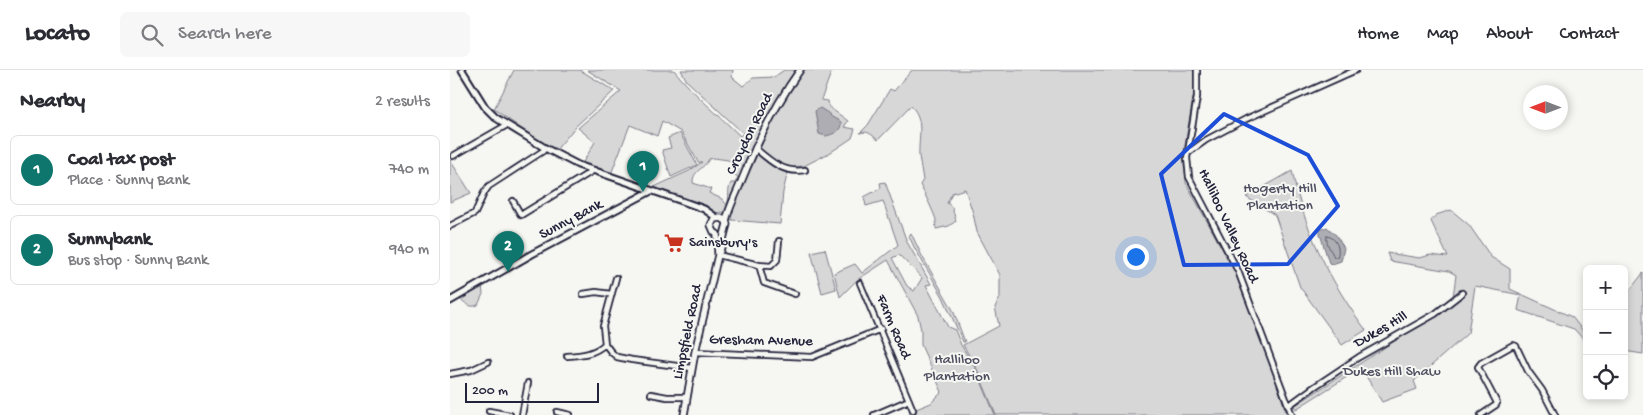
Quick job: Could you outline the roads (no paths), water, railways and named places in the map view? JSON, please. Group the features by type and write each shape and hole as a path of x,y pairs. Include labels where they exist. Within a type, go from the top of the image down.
{"main road":[{"name":"Croydon Road","path":"726,232 727,224 719,220 728,212 755,148 782,96 800,70"},
{"name":"Limpsfield Road","path":"718,255 719,244 717,234 711,229 719,220"},
{"name":"Limpsfield Road","path":"684,415 695,352 718,255 726,232"},
{"path":"717,234 726,232"}],"street":[{"path":"462,70 485,107 507,125 545,148 578,165 704,209 719,220"},
{"name":"Halliloo Valley Road","path":"1197,70 1197,97 1188,153 1188,169 1191,182 1238,271 1292,415"},
{"path":"1197,76 1202,70"},
{"path":"1188,153 1206,140 1246,119 1356,70"},
{"path":"453,156 507,125"},
{"path":"450,226 475,213 489,186 545,148"},
{"path":"755,148 783,169 794,172 805,170"},
{"path":"513,202 521,216 594,170"},
{"name":"Sunny Bank","path":"450,301 532,254 651,191"},
{"path":"718,255 771,266 777,260 779,241"},
{"path":"759,265 764,283 795,294"},
{"path":"616,278 604,326 606,344 611,352 618,357 632,360 692,368"},
{"name":"Farm Road","path":"860,283 913,410"},
{"path":"582,294 596,292 611,294"},
{"name":"Dukes Hill","path":"1288,406 1359,357 1435,314 1462,292"},
{"name":"Gresham Avenue","path":"695,352 812,357 881,330"},
{"path":"567,356 586,355 599,350 606,344"},
{"path":"1481,415 1496,406 1497,403 1478,367 1513,345 1516,346 1528,371 1542,390 1555,415"},
{"path":"450,374 471,370 488,362"},
{"path":"522,415 528,383"},
{"path":"651,394 667,397 687,397"},
{"path":"874,415 909,400"},
{"path":"489,411 510,415"},
{"path":"557,412 570,415"}],"water":[{"path":"820,108 841,122 837,132 826,136 819,134 815,111"},
{"path":"1327,227 1336,235 1344,248 1341,261 1332,264 1329,263 1320,234 1320,230"}],"place":[{"name":"Coal tax post","path":"643,192"},
{"name":"Sainsbury's","path":"674,243"},
{"name":"Sunnybank","path":"508,272"}],"park label":[{"name":"Hogerty Hill Plantation","path":"1280,198"},
{"name":"Halliloo Plantation","path":"957,368"},
{"name":"Dukes Hill Shaw","path":"1392,372"}]}
